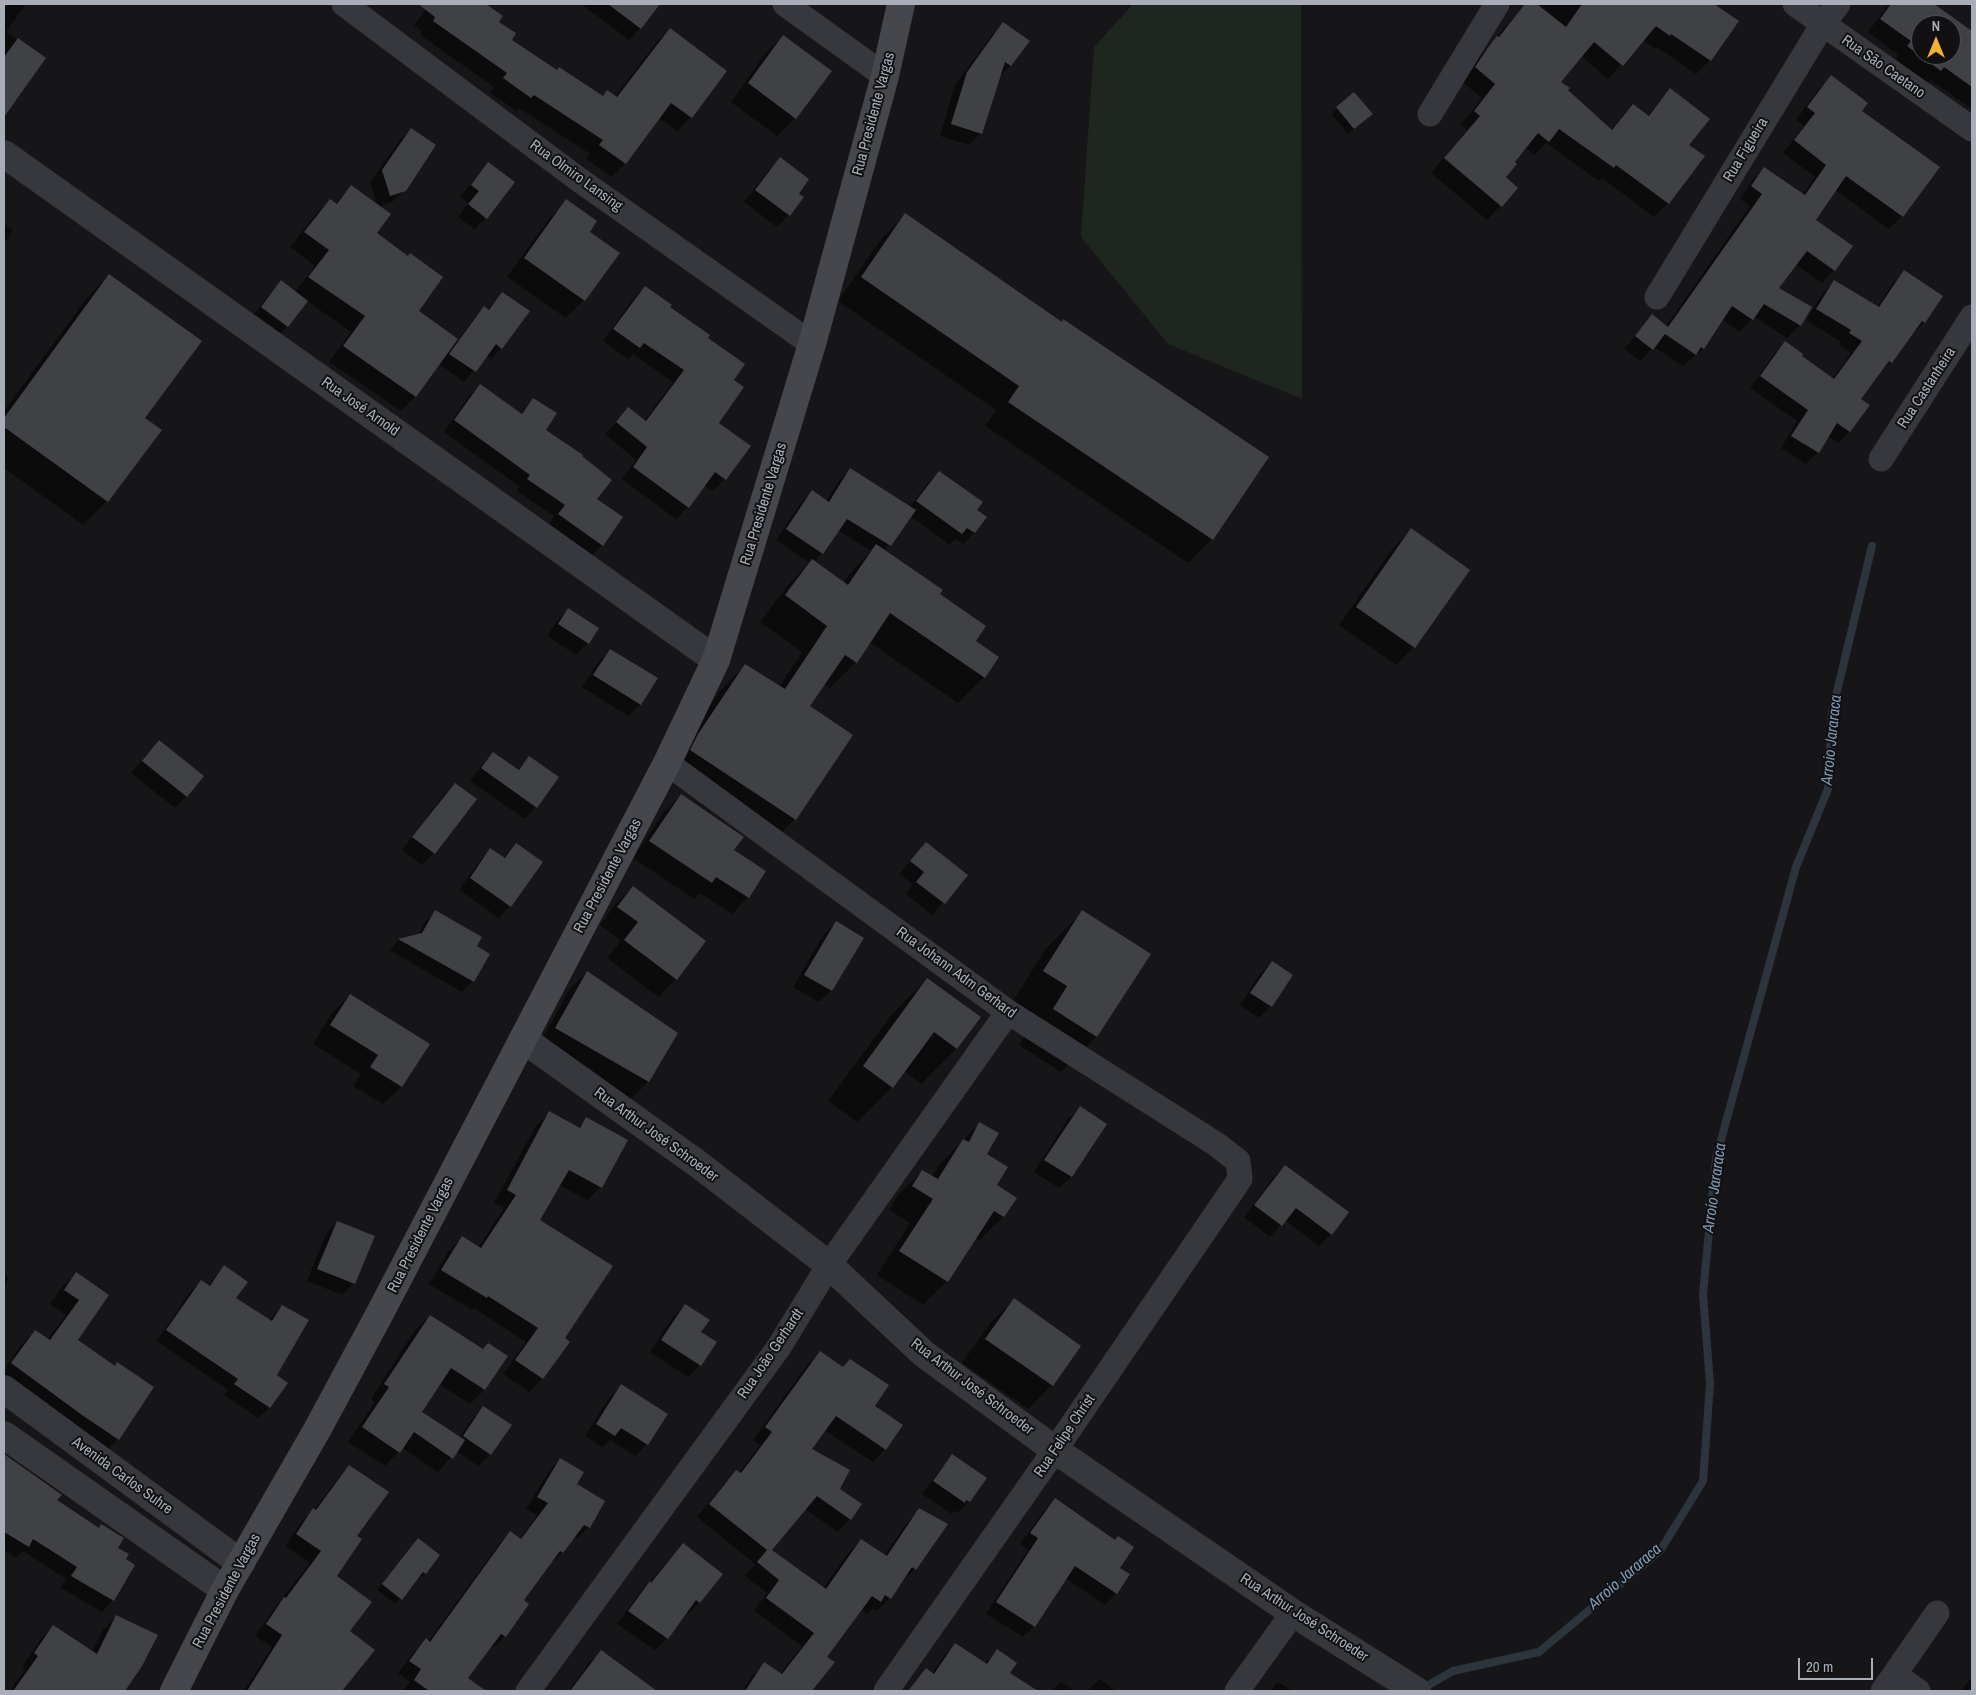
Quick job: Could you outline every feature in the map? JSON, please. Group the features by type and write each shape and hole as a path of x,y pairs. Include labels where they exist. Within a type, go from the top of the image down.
{"main road":[{"name":"Rua Presidente Vargas","path":"174,1691 225,1590 317,1430 379,1315 667,763 716,660 812,344 885,76 901,4"}],"street":[{"name":"Rua Olmiro Lansing","path":"344,4 578,179 812,344"},
{"path":"785,4 885,76"},
{"path":"1430,114 1497,4"},
{"name":"Rua São Caetano","path":"1795,4 1972,129"},
{"name":"Rua Figueira","path":"1657,298 1823,24 1838,4"},
{"name":"Rua José Arnold","path":"4,154 716,660"},
{"name":"Rua Castanheira","path":"1881,459 1972,317"},
{"name":"Rua Johann Adm Gerhard","path":"667,763 1008,1012 1216,1144 1238,1161 1240,1179"},
{"name":"Rua João Gerhardt","path":"528,1691 779,1347 829,1265 1008,1012"},
{"name":"Rua Arthur José Schroeder","path":"523,1039 698,1164 829,1265 924,1354 1055,1450 1293,1613 1409,1686"},
{"name":"Rua Felipe Christ","path":"886,1691 1055,1450 1240,1179"},
{"name":"Avenida Carlos Suhre","path":"4,1389 241,1563"},
{"path":"4,1435 225,1590"},
{"path":"1238,1691 1293,1613"},
{"path":"1918,1691 1889,1683 1937,1613"}],"shaded area":[{"path":"1133,4 1301,4 1302,399 1168,344 1081,237 1094,47"}],"building":[{"path":"418,4 486,4 503,16 499,22 516,33 512,40 557,70 559,67 603,96 607,90 617,97 670,28 727,71 692,118 671,103 626,164 599,145 603,140 534,95 531,98 503,78 507,73 433,21 435,17"},
{"path":"608,4 660,4 641,29"},
{"path":"1525,4 1537,4 1566,27 1582,4 1714,4 1739,21 1711,61 1656,26 1623,66 1594,42 1561,82 1570,88 1568,90 1612,130 1633,104 1649,116 1670,88 1710,119 1689,145 1705,156 1669,204 1616,165 1614,168 1559,129 1549,142 1538,133 1515,162 1517,164 1506,177 1518,188 1502,207 1444,158 1480,116 1474,111 1495,84 1475,67 1497,36 1499,37"},
{"path":"1891,4 1934,4 1949,15 1911,15 1911,41 1880,19"},
{"path":"1003,22 1030,41 1011,66 1005,62 982,134 951,124 967,72"},
{"path":"1961,23 1972,31 1972,87 1944,67 1941,71 1933,65 1961,65"},
{"path":"783,35 832,71 796,119 748,83"},
{"path":"18,38 46,58 4,117 4,57"},
{"path":"1911,41 1911,49 1907,46"},
{"path":"1831,75 1868,103 1862,111 1940,167 1903,217 1846,176 1816,220 1853,246 1835,271 1807,251 1779,288 1812,307 1801,326 1764,304 1753,320 1732,306 1704,349 1701,347 1696,355 1665,334 1653,350 1635,336 1652,314 1668,327 1762,194 1751,186 1764,167 1805,195 1826,165 1794,140 1815,113 1807,107"},
{"path":"1354,92 1373,114 1354,129 1336,107"},
{"path":"411,128 436,145 406,191 390,196 382,170"},
{"path":"780,157 809,179 799,194 804,197 790,216 755,190"},
{"path":"488,162 515,182 487,219 468,204 479,191 471,185"},
{"path":"351,185 391,214 377,233 408,256 410,253 443,277 419,311 458,339 416,397 343,346 365,316 308,277 329,250 304,232 330,199 337,204"},
{"path":"566,199 597,221 590,232 620,253 585,301 524,258"},
{"path":"905,213 1062,322 1063,319 1269,457 1213,540 1008,402 1019,386 861,277"},
{"path":"1904,270 1943,296 1925,323 1922,321 1892,363 1889,361 1861,399 1870,405 1850,432 1837,423 1819,453 1791,436 1808,410 1760,376 1785,341 1834,379 1862,341 1849,333 1851,330 1816,309 1834,280 1879,307"},
{"path":"109,274 202,341 145,418 162,430 108,502 4,427 4,418"},
{"path":"281,280 308,301 288,327 261,307"},
{"path":"645,286 672,305 670,307 710,335 708,338 745,364 734,380 744,387 719,423 751,446 726,480 715,472 689,508 633,467 647,447 616,422 628,407 646,421 684,370 644,343 640,348 613,329"},
{"path":"502,292 530,311 502,349 496,344 476,372 449,354 484,306 489,310"},
{"path":"480,384 522,414 533,398 557,413 546,430 583,455 612,480 597,499 623,517 603,546 558,514 565,505 527,479 530,475 454,420"},
{"path":"850,468 916,510 891,546 847,519 823,554 786,529 812,490 829,502"},
{"path":"939,471 983,502 977,510 987,517 975,533 967,528 962,534 916,501"},
{"path":"1411,528 1470,570 1415,648 1356,607"},
{"path":"876,544 943,590 940,594 986,626 976,641 999,657 985,678 890,613 857,663 845,655 810,706 853,735 796,820 690,750 698,734 745,664 785,689 827,626 785,595 812,559 848,585"},
{"path":"568,608 599,628 589,644 558,624"},
{"path":"610,649 658,678 641,705 593,675"},
{"path":"159,740 204,776 187,797 142,761"},
{"path":"493,752 519,770 529,756 559,777 537,808 481,768"},
{"path":"455,783 477,799 435,854 412,837"},
{"path":"681,794 744,837 734,850 766,871 749,898 716,877 712,883 649,841"},
{"path":"926,842 968,875 945,904 916,882 924,872 910,861"},
{"path":"516,843 543,862 511,907 470,878 490,848 505,858"},
{"path":"633,886 706,941 677,980 624,940 638,922 617,907"},
{"path":"435,910 482,937 477,946 490,954 474,982 398,939 422,933"},
{"path":"1082,910 1151,954 1097,1037 1053,1009 1067,986 1043,971"},
{"path":"836,921 864,938 832,991 804,975"},
{"path":"1272,961 1293,975 1272,1007 1250,993"},
{"path":"587,971 678,1033 649,1082 555,1028"},
{"path":"927,978 981,1017 957,1049 934,1032 893,1088 863,1066"},
{"path":"350,994 430,1044 402,1087 370,1067 378,1055 330,1025"},
{"path":"1080,1106 1107,1124 1072,1177 1044,1160"},
{"path":"549,1111 580,1128 586,1117 628,1140 602,1188 569,1170 540,1220 613,1266 565,1338 570,1342 543,1379 515,1360 538,1328 488,1296 487,1298 441,1270 462,1236 481,1248 516,1195 507,1190"},
{"path":"979,1122 999,1133 987,1154 1008,1167 997,1185 1017,1198 1004,1217 994,1211 948,1282 899,1251 933,1199 912,1186 922,1170 938,1179 963,1139 969,1142"},
{"path":"1285,1165 1349,1212 1332,1235 1296,1208 1282,1226 1254,1205"},
{"path":"337,1221 375,1236 355,1284 317,1269"},
{"path":"224,1265 248,1282 236,1298 272,1321 282,1305 309,1320 277,1375 288,1383 270,1408 234,1384 238,1379 166,1330 201,1280 210,1286"},
{"path":"76,1272 109,1295 78,1340 115,1366 117,1362 154,1387 119,1440 11,1363 35,1330 50,1340 79,1300 64,1290"},
{"path":"1014,1298 1081,1346 1053,1386 985,1339"},
{"path":"685,1304 710,1320 701,1332 717,1342 701,1366 661,1340"},
{"path":"430,1315 483,1349 488,1343 508,1356 485,1390 451,1368 422,1412 465,1440 453,1459 414,1432 400,1453 362,1427 389,1387 384,1384"},
{"path":"820,1351 843,1367 850,1359 889,1385 875,1406 903,1425 886,1450 836,1416 812,1449 850,1470 840,1489 862,1504 851,1520 817,1496 772,1550 826,1589 861,1539 887,1556 919,1508 948,1524 916,1570 912,1567 891,1599 885,1595 881,1602 872,1596 827,1657 835,1662 812,1691 745,1691 764,1662 782,1674 814,1633 766,1598 779,1580 757,1562 767,1550 709,1504 736,1470 741,1473 772,1432 765,1427"},
{"path":"621,1384 668,1414 648,1445 621,1428 615,1436 596,1424"},
{"path":"483,1406 512,1425 491,1455 463,1436"},
{"path":"4,1454 62,1495 57,1500 99,1528 101,1524 124,1538 118,1548 129,1554 126,1559 135,1565 114,1601 71,1576 77,1567 33,1539 29,1547 4,1532"},
{"path":"952,1454 987,1478 970,1502 966,1500 965,1503 933,1481"},
{"path":"560,1458 584,1472 577,1484 605,1501 590,1528 584,1525 563,1553 560,1551 524,1600 529,1604 506,1637 501,1634 468,1678 486,1691 429,1691 414,1680 421,1669 409,1661 426,1638 430,1642 510,1531 521,1539 548,1503 537,1497"},
{"path":"349,1465 389,1492 357,1536 362,1539 337,1576 372,1602 350,1631 375,1650 342,1691 247,1691 282,1635 266,1624 284,1597 286,1598 321,1551 296,1534 313,1508 316,1510"},
{"path":"1055,1498 1115,1540 1118,1536 1134,1547 1120,1568 1130,1574 1117,1594 1075,1566 1035,1627 996,1602 1038,1538 1030,1533"},
{"path":"418,1538 440,1555 426,1574 423,1572 402,1600 382,1584"},
{"path":"683,1543 723,1574 700,1603 696,1600 668,1639 628,1611 650,1581 651,1583"},
{"path":"116,1615 158,1635 142,1666 125,1691 13,1691 38,1656 34,1653 53,1625 97,1654"},
{"path":"955,1643 987,1664 997,1649 1017,1663 1010,1673 1038,1691 908,1691 926,1668 934,1674"},
{"path":"601,1650 657,1691 570,1691"}],"waterway":[{"name":"Arroio Jararaca","path":"1420,1690 1453,1671 1539,1652 1660,1551 1703,1481 1710,1384 1703,1294 1716,1158 1796,867 1828,789 1832,712 1872,546"}]}
